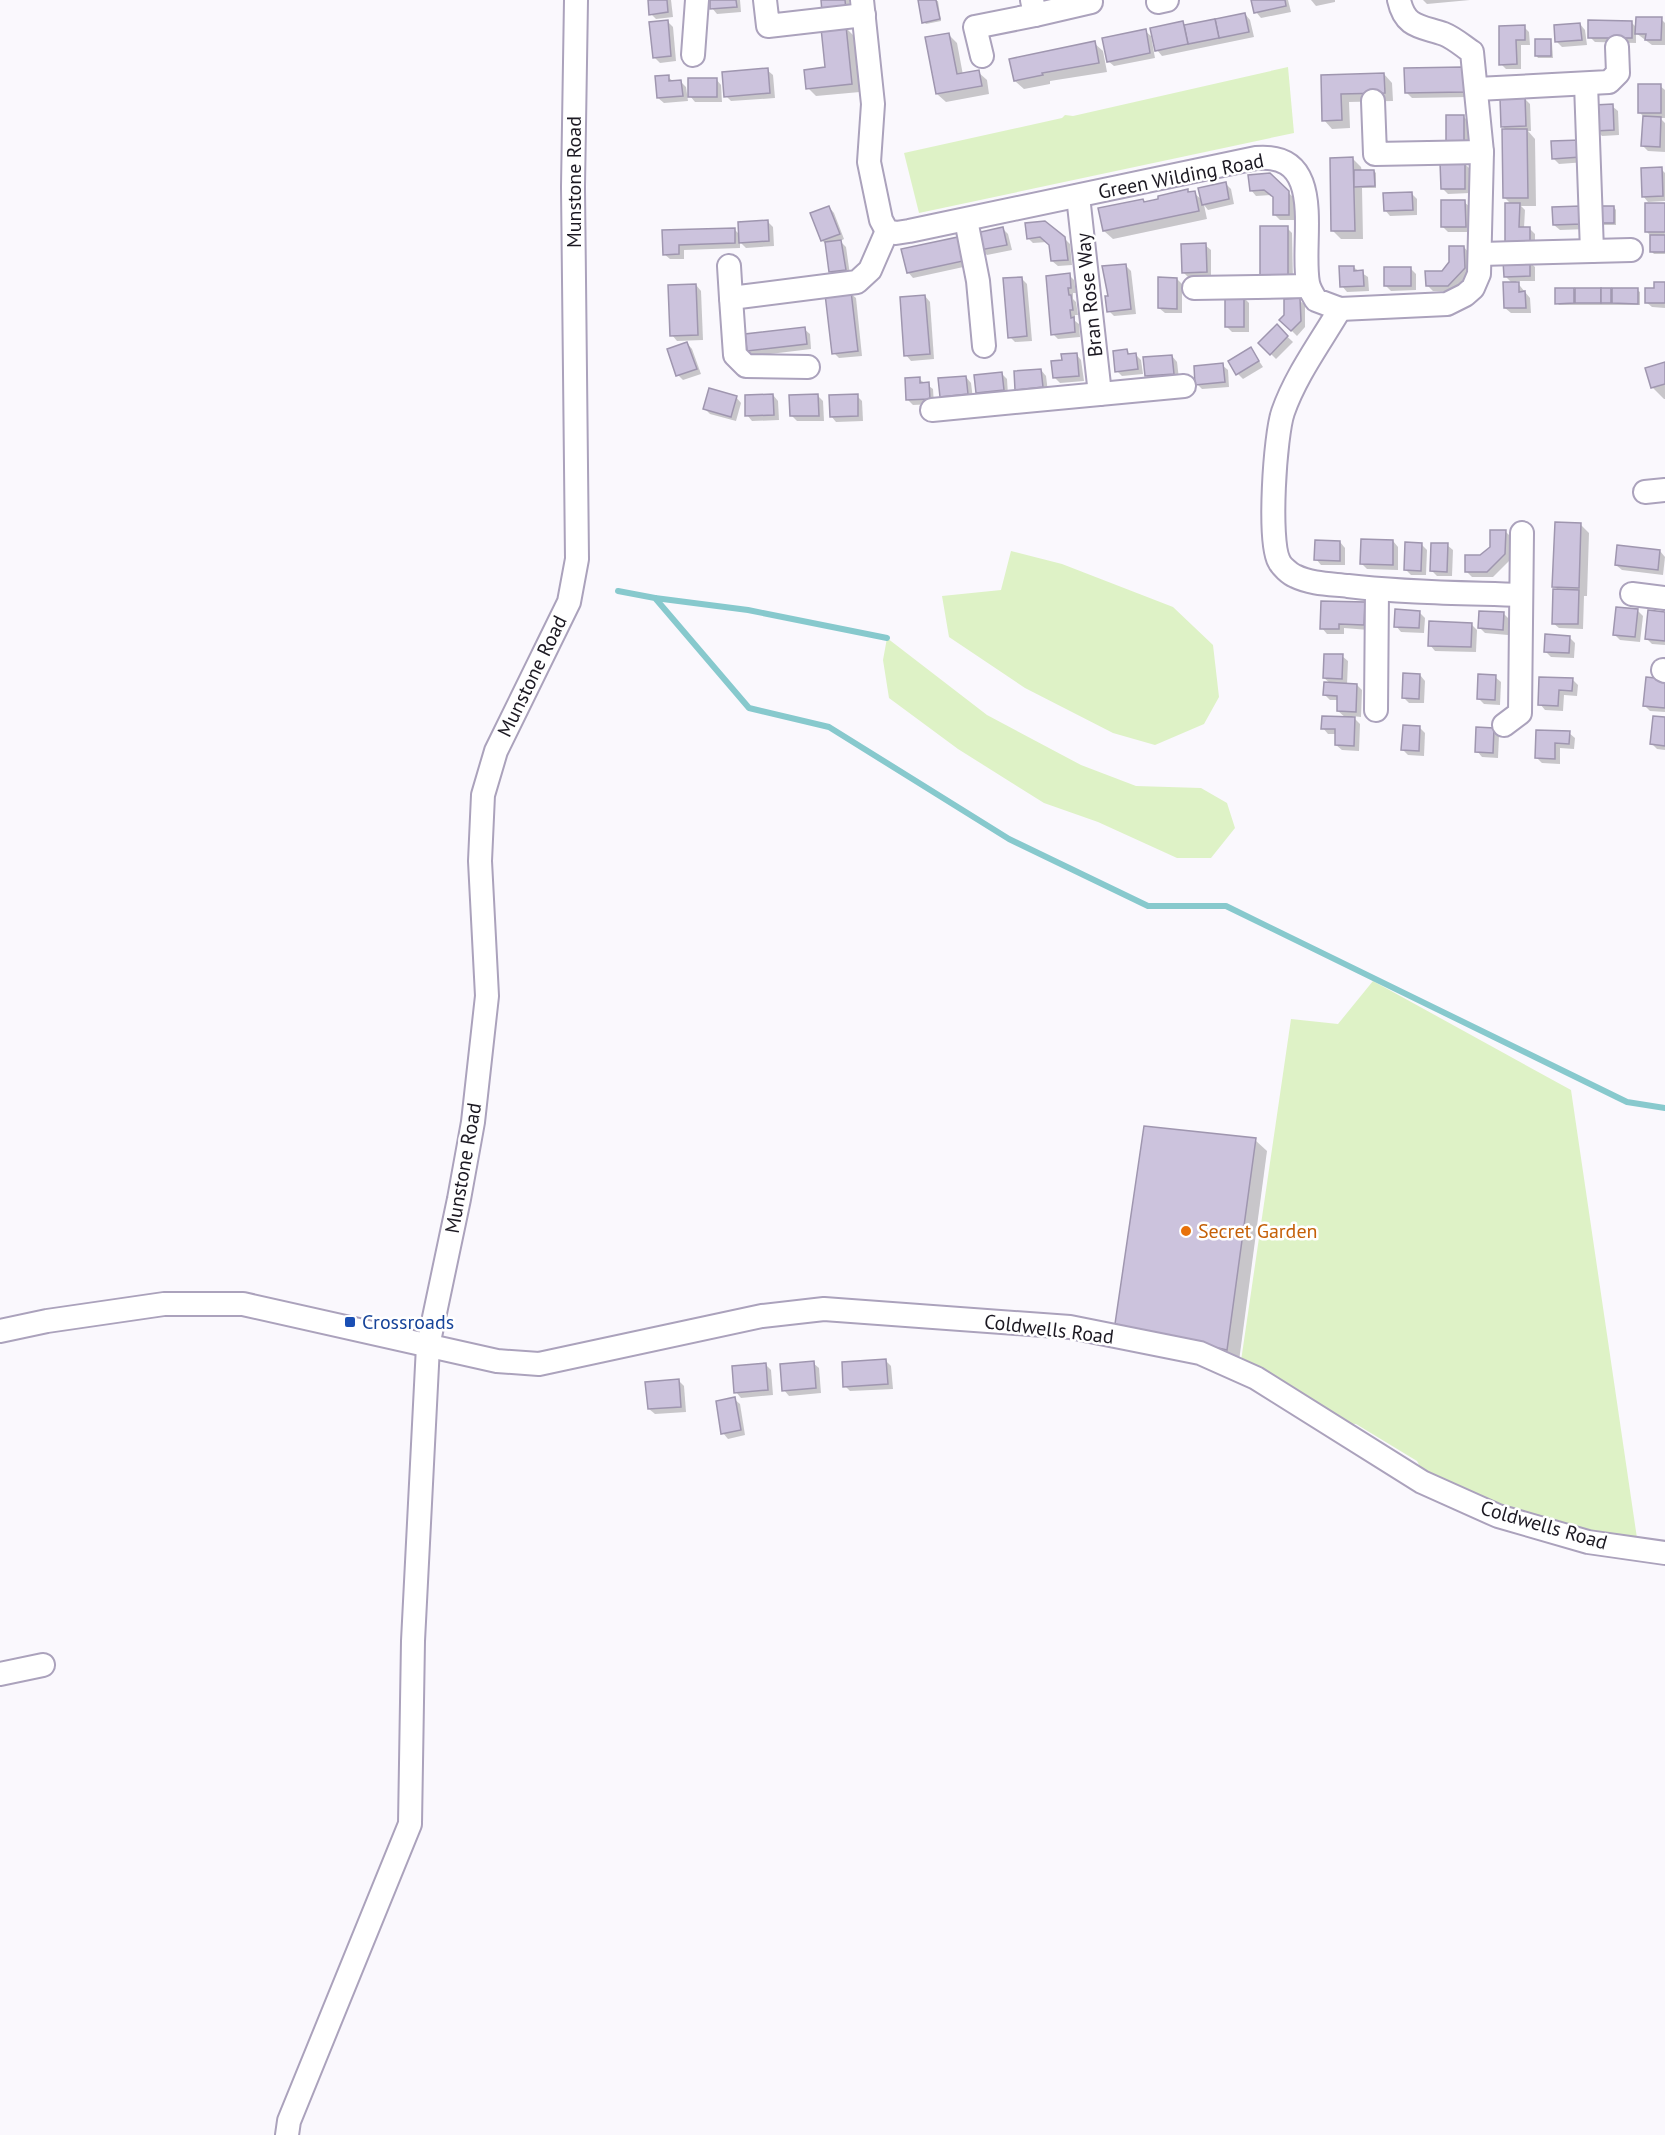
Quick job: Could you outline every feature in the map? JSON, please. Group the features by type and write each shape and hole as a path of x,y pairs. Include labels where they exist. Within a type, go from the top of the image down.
{"street":[{"name":"Munstone Road","path":"287,2135 289,2121 410,1824 413,1641 428,1346 471,1133 487,996 480,861 483,795 496,751 569,602 577,559 573,187 576,0"},
{"path":"693,55 697,0"},
{"path":"731,298 857,282 870,270 887,231 881,220 869,162 873,104 863,8 768,26 765,0"},
{"path":"1194,288 1308,286 1316,300 1340,309 1447,304 1466,295 1473,288 1479,274 1482,152 1472,52 1446,35 1414,26 1401,10 1399,0"},
{"path":"982,56 975,27 1033,7 1091,2"},
{"path":"1477,89 1609,82 1618,73 1617,47"},
{"path":"1586,84 1592,251"},
{"path":"1372,101 1375,154 1482,152"},
{"name":"Green Wilding Road","path":"887,231 896,233 966,220 1256,158 1271,157 1286,162 1299,176 1306,196 1308,286"},
{"name":"Bran Rose Way","path":"1078,196 1100,394"},
{"path":"966,220 978,281 984,346"},
{"path":"1480,254 1631,250"},
{"path":"729,266 735,355 746,366 808,367"},
{"path":"1340,309 1318,348 1297,376 1282,414 1276,455 1274,544 1279,562 1293,576 1315,583 1377,590 1521,595"},
{"path":"932,410 1184,387"},
{"path":"1504,725 1520,713 1522,533"},
{"path":"1376,710 1377,590"},
{"path":"1632,594 1665,598"},
{"name":"Coldwells Road","path":"0,1331 47,1321 164,1304 243,1304 497,1361 538,1364 762,1316 824,1309 1070,1327 1200,1353 1256,1378 1422,1482 1498,1516 1588,1542 1665,1553"},
{"path":"0,1674 43,1665"}],"green space":[{"path":"1288,67 1294,133 919,213 904,153 1062,118 1065,115 1073,116"},
{"path":"1011,551 1062,564 1173,607 1213,645 1219,697 1204,724 1155,745 1113,733 1025,688 949,637 942,596 1001,590"},
{"path":"887,638 987,715 1081,765 1136,786 1201,788 1227,803 1235,828 1211,858 1177,858 1098,822 1044,803 958,749 889,698 883,660"},
{"path":"1373,981 1571,1090 1638,1545 1500,1512 1425,1476 1417,1461 1356,1424 1337,1423 1241,1361 1291,1019 1338,1024"}],"building":[{"path":"648,0 667,0 668,12 649,15"},
{"path":"710,0 736,0 737,7 710,9"},
{"path":"821,0 845,0 846,10 822,12"},
{"path":"918,0 936,0 940,19 922,23"},
{"path":"1251,0 1285,0 1286,6 1254,13"},
{"path":"1245,13 1249,32 1219,38 1215,19"},
{"path":"1636,17 1662,17 1661,40 1645,40 1646,34 1635,34"},
{"path":"1215,19 1219,38 1188,44 1184,25"},
{"path":"668,20 671,56 653,58 649,22"},
{"path":"1588,20 1632,21 1632,38 1588,38"},
{"path":"1183,21 1188,44 1155,51 1150,28"},
{"path":"1580,23 1582,40 1555,42 1554,25"},
{"path":"1525,25 1525,40 1516,40 1517,64 1499,65 1499,26"},
{"path":"846,26 852,84 806,89 804,70 825,67 821,28"},
{"path":"1146,29 1150,53 1107,62 1102,38"},
{"path":"949,33 957,74 979,70 982,86 936,94 925,37"},
{"path":"1535,39 1551,39 1551,56 1535,56"},
{"path":"1095,41 1099,63 1042,73 1043,75 1014,81 1009,59"},
{"path":"1463,67 1464,92 1405,93 1404,68"},
{"path":"768,68 770,93 724,97 722,72"},
{"path":"1384,73 1385,93 1341,94 1342,120 1322,121 1321,75"},
{"path":"669,75 669,81 681,80 683,96 657,98 655,76"},
{"path":"688,78 717,78 717,97 688,97"},
{"path":"1638,84 1661,84 1661,113 1638,113"},
{"path":"1525,97 1526,126 1501,127 1500,98"},
{"path":"1613,104 1614,130 1595,131 1594,105"},
{"path":"1446,115 1464,115 1464,144 1446,144"},
{"path":"1643,116 1661,117 1660,147 1641,146"},
{"path":"1502,129 1527,129 1528,198 1503,198"},
{"path":"1580,140 1581,157 1552,159 1551,141"},
{"path":"1353,157 1355,231 1331,231 1330,158"},
{"path":"1440,162 1465,162 1465,189 1441,189"},
{"path":"1662,167 1663,196 1642,197 1641,168"},
{"path":"1354,170 1374,170 1375,186 1354,187"},
{"path":"1270,173 1289,191 1289,215 1273,215 1273,197 1264,190 1250,191 1248,175"},
{"path":"1226,182 1229,199 1202,205 1198,188"},
{"path":"1188,189 1188,192 1195,191 1199,211 1103,231 1098,208 1143,199 1144,202"},
{"path":"1412,192 1413,210 1384,211 1383,193"},
{"path":"1441,200 1465,200 1466,227 1441,227"},
{"path":"1505,203 1520,203 1519,227 1530,227 1530,242 1505,242"},
{"path":"1645,203 1665,203 1665,232 1645,232"},
{"path":"829,206 840,234 821,241 810,213"},
{"path":"1581,206 1582,224 1553,225 1552,207"},
{"path":"1598,206 1614,206 1614,223 1598,223"},
{"path":"768,220 769,241 739,243 738,222"},
{"path":"1045,221 1065,237 1068,260 1051,261 1049,245 1040,237 1027,239 1025,223"},
{"path":"1260,226 1288,226 1288,277 1260,277"},
{"path":"1003,227 1007,245 980,250 976,233"},
{"path":"735,228 735,243 679,245 679,254 663,255 662,230"},
{"path":"1650,235 1665,235 1665,252 1650,252"},
{"path":"958,237 963,261 907,273 901,249"},
{"path":"841,240 846,270 829,272 825,242"},
{"path":"1206,243 1207,272 1182,273 1181,244"},
{"path":"1449,246 1464,246 1465,268 1448,286 1426,286 1425,271 1442,271 1449,262"},
{"path":"1530,260 1530,276 1504,277 1503,261"},
{"path":"1126,264 1131,309 1107,312 1105,296 1108,296 1102,266"},
{"path":"1339,266 1354,266 1354,271 1363,270 1364,286 1340,287"},
{"path":"1384,267 1411,267 1411,286 1384,286"},
{"path":"1070,273 1071,288 1068,288 1069,295 1071,295 1073,310 1070,310 1071,318 1074,317 1075,332 1051,335 1046,276"},
{"path":"1022,277 1027,336 1008,338 1003,278"},
{"path":"1158,277 1177,278 1177,309 1158,308"},
{"path":"1503,282 1519,282 1519,292 1525,291 1526,308 1504,308"},
{"path":"1654,282 1665,282 1665,303 1645,303 1645,288 1654,288"},
{"path":"696,284 698,335 670,336 668,285"},
{"path":"1555,288 1574,288 1574,303 1555,304"},
{"path":"1575,288 1601,288 1601,303 1575,303"},
{"path":"1601,288 1611,288 1611,303 1601,303"},
{"path":"1612,288 1638,288 1638,304 1612,303"},
{"path":"851,291 858,351 832,354 825,294"},
{"path":"925,295 930,354 904,356 900,297"},
{"path":"1225,296 1244,296 1244,327 1225,327"},
{"path":"1300,298 1301,321 1291,331 1279,320 1284,315 1284,299"},
{"path":"1277,324 1288,336 1270,355 1258,343"},
{"path":"805,327 807,344 747,351 745,334"},
{"path":"687,342 697,369 676,376 667,349"},
{"path":"1251,347 1259,361 1236,375 1228,361"},
{"path":"1127,349 1128,354 1136,353 1138,369 1115,372 1113,351"},
{"path":"1077,353 1079,376 1053,378 1051,361 1062,360 1061,354"},
{"path":"1172,355 1174,374 1145,376 1143,357"},
{"path":"1665,362 1665,384 1651,388 1645,368"},
{"path":"1223,363 1225,382 1195,385 1194,366"},
{"path":"1041,369 1043,387 1015,390 1014,371"},
{"path":"1002,372 1004,390 976,393 974,375"},
{"path":"966,376 968,394 940,397 938,378"},
{"path":"920,377 920,383 929,382 930,399 906,400 905,378"},
{"path":"709,388 737,396 731,417 703,409"},
{"path":"773,394 774,415 745,416 745,395"},
{"path":"818,394 819,416 790,416 789,395"},
{"path":"858,394 858,416 830,417 829,395"},
{"path":"1555,522 1581,523 1579,588 1552,587"},
{"path":"1490,530 1506,530 1505,554 1487,572 1465,572 1465,555 1480,555 1490,547"},
{"path":"1361,539 1393,540 1393,565 1360,564"},
{"path":"1315,540 1340,541 1340,561 1314,560"},
{"path":"1405,542 1422,543 1421,571 1404,570"},
{"path":"1431,543 1448,543 1447,572 1430,571"},
{"path":"1617,545 1660,550 1658,570 1615,565"},
{"path":"1553,589 1579,590 1578,624 1552,624"},
{"path":"1321,601 1365,602 1364,625 1339,624 1339,629 1320,629"},
{"path":"1616,607 1638,609 1635,637 1613,635"},
{"path":"1395,609 1420,611 1419,628 1394,627"},
{"path":"1648,610 1665,612 1665,641 1645,639"},
{"path":"1479,611 1504,612 1503,630 1478,628"},
{"path":"1429,621 1472,623 1471,647 1428,646"},
{"path":"1545,634 1570,636 1569,653 1544,652"},
{"path":"1324,654 1343,654 1342,679 1323,678"},
{"path":"1403,673 1420,674 1419,699 1402,698"},
{"path":"1478,674 1496,675 1495,700 1477,699"},
{"path":"1539,677 1573,678 1572,691 1559,690 1558,706 1538,705"},
{"path":"1646,677 1665,679 1665,708 1643,706"},
{"path":"1324,682 1357,684 1356,712 1337,711 1337,696 1323,695"},
{"path":"1322,716 1355,717 1354,746 1335,745 1335,729 1321,729"},
{"path":"1653,716 1665,717 1665,746 1650,744"},
{"path":"1403,725 1420,726 1419,751 1401,750"},
{"path":"1476,727 1494,728 1493,753 1475,752"},
{"path":"1536,730 1570,731 1569,744 1555,743 1555,759 1535,758"},
{"name":"Secret Garden","path":"1144,1126 1256,1138 1227,1350 1115,1324"},
{"path":"886,1359 888,1384 843,1387 842,1362"},
{"path":"814,1361 816,1388 782,1391 780,1364"},
{"path":"766,1363 768,1390 734,1393 732,1366"},
{"path":"679,1379 681,1407 648,1409 645,1382"},
{"path":"735,1397 741,1430 721,1434 716,1401"}],"waterway":[{"path":"618,591 655,598 749,708 829,727 1009,839 1148,906 1226,906 1627,1102 1665,1108"},
{"path":"655,598 748,610 887,638"}],"place":[{"name":"Secret Garden","path":"1186,1231"},
{"name":"Crossroads","path":"350,1322"}]}
